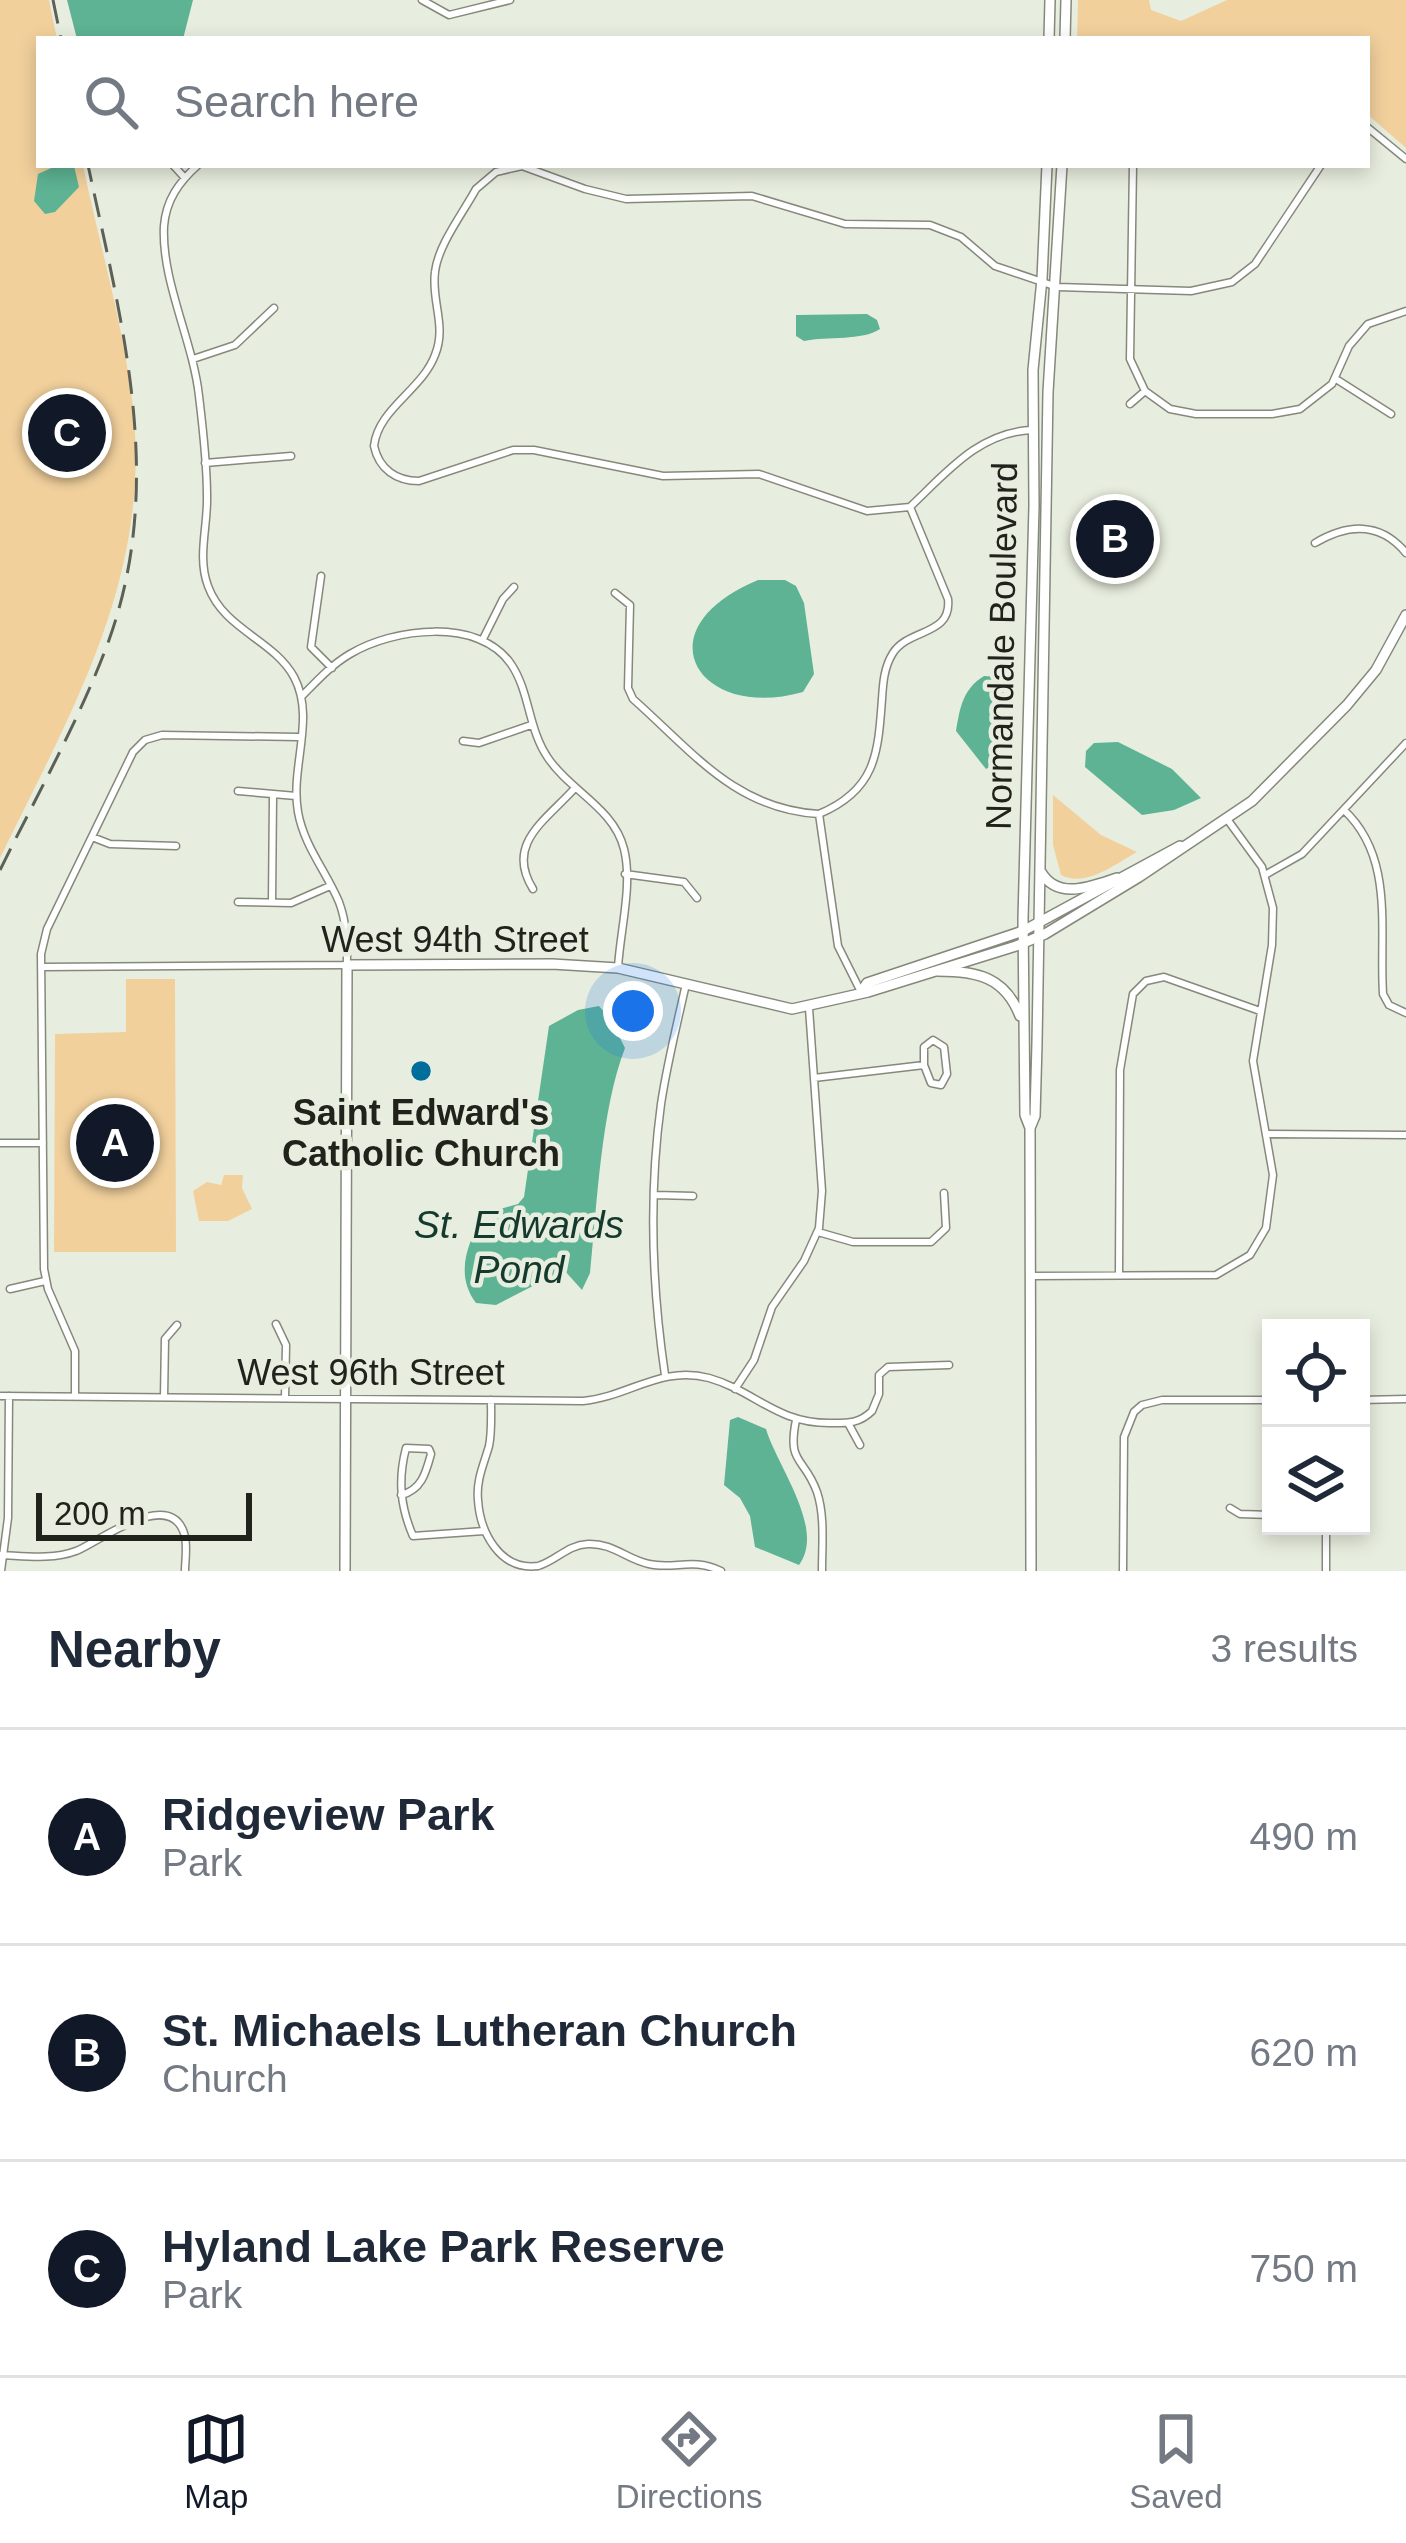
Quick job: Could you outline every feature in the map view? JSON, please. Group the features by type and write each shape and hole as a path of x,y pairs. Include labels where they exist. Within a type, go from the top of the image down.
{"main road":[{"path":"1049,36 1050,0"},
{"path":"1065,36 1066,0"},
{"name":"Normandale Boulevard","path":"1031,1571 1030,1128 1025,1115 1024,937 1033,370 1047,168"},
{"name":"Normandale Boulevard","path":"1030,1128 1035,1116 1048,392 1062,168"},
{"path":"1038,931 1156,867 1275,780 1376,670 1406,616"},
{"path":"1038,931 1117,878 1185,844"},
{"path":"1039,867 1048,883 1072,890 1117,878"},
{"name":"West 94th Street","path":"347,965 618,968 776,1008 809,1008 1038,931"},
{"path":"345,1571 347,965"},
{"path":"937,966 994,980 1014,1002 1024,1036"}],"street":[{"path":"422,0 438,12 461,15 510,0"},
{"path":"1370,129 1406,159"},
{"path":"176,168 184,177"},
{"path":"194,168 168,204 164,236 193,359 206,463 203,557 209,588 225,614 292,674 301,697 304,719 296,796 304,835 344,918 347,965"},
{"path":"506,168 476,189 437,262 434,288 441,326 434,358 375,435 381,464 398,478 419,481 513,450 534,450 663,476 759,474 858,509 910,507 978,446 1011,432 1032,430"},
{"path":"527,168 626,200 752,196 845,224 930,225 961,237 994,266 1057,286 1205,290 1244,274 1264,253 1319,168"},
{"path":"1132,168 1130,359 1145,391 1170,409 1272,414 1312,403 1336,379 1358,334 1381,317 1406,311"},
{"path":"193,359 236,345 274,308"},
{"path":"1336,379 1391,414"},
{"path":"1130,404 1145,391"},
{"path":"206,463 291,456"},
{"path":"615,593 630,605 628,688 633,699 740,794 782,810 819,814 842,805 871,770 886,667 896,648 939,626 949,614 949,599 910,507"},
{"path":"1315,543 1341,530 1366,528 1389,536 1406,553"},
{"path":"321,576 311,647 332,668"},
{"path":"483,639 514,587"},
{"path":"301,697 356,650 414,635 452,631 483,639 502,654 518,677 530,725 545,754 619,833 626,860 618,968"},
{"path":"463,741 478,743 530,725"},
{"path":"75,1396 75,1351 45,1281 41,967 47,928 133,752 145,740 162,735 300,737"},
{"path":"1265,875 1302,854 1406,743"},
{"path":"533,889 520,868 522,851 575,788"},
{"path":"238,791 296,796"},
{"path":"272,902 273,796"},
{"path":"1344,810 1368,841 1379,871 1383,987 1389,1005 1406,1013"},
{"path":"819,814 838,946 861,992"},
{"path":"1031,1276 1216,1275 1240,1264 1258,1244 1273,1193 1254,1078 1254,1044 1273,926 1271,894 1265,875 1227,819"},
{"path":"92,837 110,844 176,846"},
{"path":"625,874 684,883 698,898"},
{"path":"238,902 302,901 330,886"},
{"name":"West 94th Street","path":"41,967 347,965"},
{"path":"1119,1276 1120,1070 1133,994 1146,981 1164,977 1261,1011"},
{"path":"665,1375 657,1318 656,1195 662,1100 686,984"},
{"path":"735,1389 754,1360 772,1307 818,1232 822,1191 809,1008"},
{"path":"941,1043 945,1083 932,1083 924,1065 926,1044 941,1043"},
{"path":"813,1078 924,1065"},
{"path":"1266,1135 1406,1135"},
{"path":"0,1143 43,1143"},
{"path":"818,1232 853,1242 931,1242 946,1228 944,1193"},
{"path":"656,1195 693,1196"},
{"path":"10,1289 45,1281"},
{"path":"276,1324 286,1345 285,1398"},
{"path":"164,1397 165,1339 177,1325"},
{"path":"822,1571 820,1507 811,1480 792,1451 796,1420 848,1423 872,1411 879,1375 888,1366 949,1365"},
{"name":"West 96th Street","path":"4,1396 598,1399 665,1375 698,1375 796,1420"},
{"path":"1,1571 8,1518 4,1396"},
{"path":"490,1400 490,1440 478,1487 484,1531 496,1552 518,1566 538,1566 567,1549 592,1544 620,1550 648,1564 695,1562 721,1571"},
{"path":"1123,1571 1125,1428 1142,1405 1162,1400 1262,1400"},
{"path":"1370,1400 1406,1400"},
{"path":"848,1423 860,1445"},
{"path":"401,1495 424,1478 429,1449 406,1448 398,1478 401,1495 413,1536 484,1531"},
{"path":"1230,1508 1240,1514 1262,1515"},
{"path":"2,1555 70,1553 126,1522 152,1517 177,1522 185,1540 185,1571"},
{"path":"1326,1535 1326,1571"}],"shaded area":[{"path":"0,0 49,0 56,36 36,36 36,168 84,168 128,369 136,463 131,523 102,638 0,858"},
{"path":"1078,0 1149,0 1151,10 1181,21 1227,0 1406,0 1406,148 1370,117 1370,36 1077,36"},
{"path":"1053,795 1101,835 1137,852 1090,877 1061,875 1053,845"},
{"path":"126,979 175,979 176,1252 54,1252 55,1034 126,1032"},
{"path":"224,1175 243,1175 242,1188 252,1209 228,1221 199,1221 193,1191 207,1182 221,1185"}],"water":[{"path":"67,0 193,0 184,36 76,36"},
{"path":"51,168 74,168 79,187 55,212 45,214 34,201 38,174"},
{"path":"867,314 877,320 880,329 873,333 804,341 796,336 796,315"},
{"path":"758,580 785,580 796,586 804,603 814,674 803,692 766,698 735,694 712,683 697,666 693,645 700,622 722,600"},
{"path":"984,676 999,677 1008,728 1003,753 986,769 956,731 967,693"},
{"path":"1118,742 1172,769 1201,798 1174,810 1142,815 1085,767 1086,751 1094,743"},
{"name":"St. Edwards Pond","path":"599,1006 625,1048 605,1129 590,1273 582,1290 564,1270 496,1305 476,1303 466,1281 469,1246 485,1213 518,1204 524,1197 549,1026 578,1010"},
{"path":"738,1417 766,1429 797,1497 807,1534 799,1565 755,1547 750,1516 740,1498 724,1485 730,1420"}],"railway":[{"path":"53,0 60,36"},
{"path":"0,870 98,669 126,580 135,521 133,403 89,168"}],"place":[{"name":"Hyland Lake Park Reserve","path":"67,433"},
{"name":"St. Michaels Lutheran Church","path":"1115,539"},
{"name":"Saint Edward's Catholic Church","path":"421,1071"},
{"name":"Ridgeview Park","path":"115,1143"}]}
